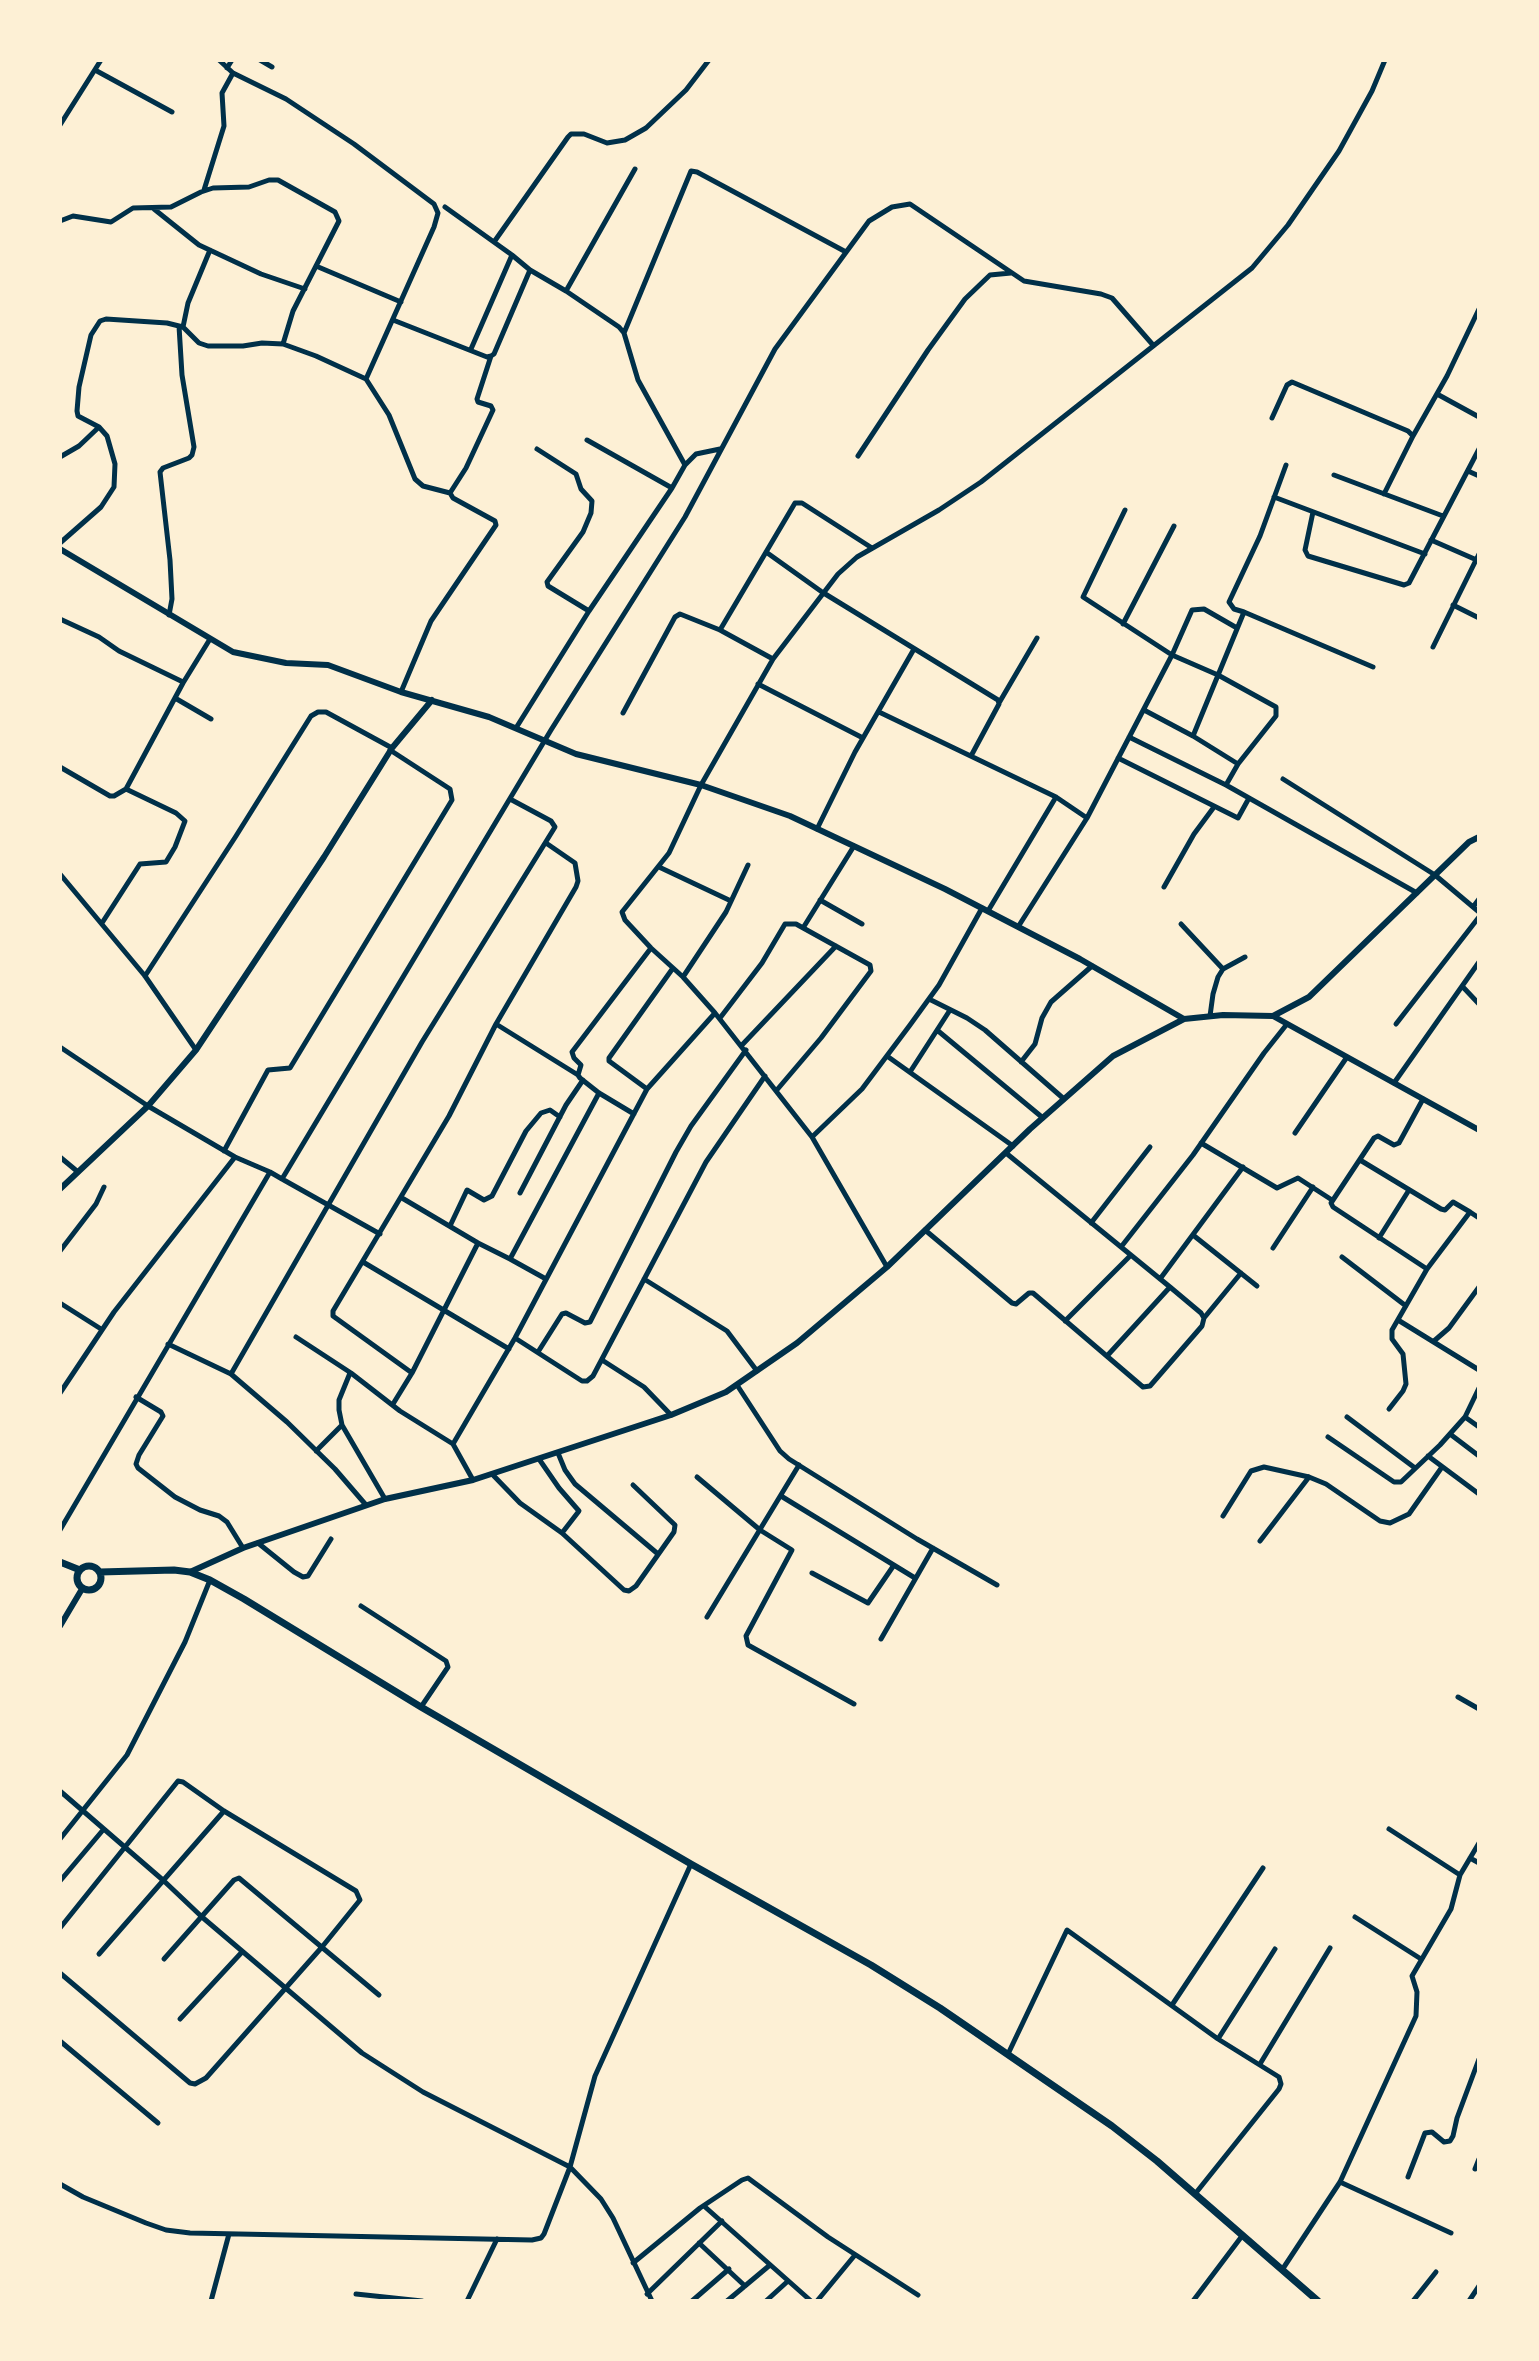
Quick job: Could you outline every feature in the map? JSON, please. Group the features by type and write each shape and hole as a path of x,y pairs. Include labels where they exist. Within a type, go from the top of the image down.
{"main road":[{"path":"60,1562 80,1570 93,1567 100,1572 190,1572 210,1580 421,1707 884,1973 1112,2126 1318,2301"},
{"path":"80,1570 77,1580 82,1589 90,1590 98,1587 100,1572"}],"street":[{"path":"60,125 101,60"},
{"path":"219,60 230,70 298,106 434,204 438,213 434,227 366,379"},
{"path":"204,191 224,126 222,93 232,60"},
{"path":"260,60 272,67"},
{"path":"494,242 571,134 584,134 607,143 625,140 646,128 686,90 709,60"},
{"path":"887,1267 812,1137 718,1015 651,948 625,920 622,912 659,867 684,826 701,785 773,659 838,574 857,557 981,482 1252,268 1288,225 1339,151 1385,60"},
{"path":"95,70 172,112"},
{"path":"566,291 635,169"},
{"path":"624,333 691,171 846,252"},
{"path":"60,221 73,216 111,222 133,208 171,207 204,191 249,187 278,180 335,212 339,221 293,311 283,344"},
{"path":"282,1179 545,740 685,517 775,349 869,221 892,207 910,204 1024,281 1112,298 1153,345"},
{"path":"445,207 530,270 619,327 624,333 638,380 685,465"},
{"path":"153,209 199,245 261,274 305,289"},
{"path":"169,616 172,599 170,560 160,472 189,458 194,447 182,375 181,327 210,250"},
{"path":"471,349 512,255"},
{"path":"316,266 401,302"},
{"path":"450,493 466,468 493,410 477,399 491,356 530,270"},
{"path":"858,456 965,299 990,275 1012,273"},
{"path":"1384,494 1479,309"},
{"path":"60,543 101,507 114,487 115,464 107,436 99,427 78,416 77,411 79,387 94,327 100,321 106,319 181,327 199,343 208,346 283,344 316,356 366,379 389,415 415,479 423,486 450,493 453,498 495,521 496,525 431,621 401,692"},
{"path":"393,320 491,356"},
{"path":"1272,418 1287,385 1292,382 1408,431 1413,436"},
{"path":"1437,394 1479,417"},
{"path":"60,457 79,446 99,427"},
{"path":"587,440 672,488"},
{"path":"537,449 576,474 581,489 592,501 583,532 547,582 548,586 589,611"},
{"path":"516,728 685,465 696,454 722,449"},
{"path":"1313,512 1305,550 1308,556 1400,585 1409,583 1479,449"},
{"path":"1286,465 1260,536 1229,602 1234,609 1373,667"},
{"path":"1468,471 1479,476"},
{"path":"1334,475 1443,516"},
{"path":"1274,497 1425,554"},
{"path":"720,630 791,506 798,501 872,548"},
{"path":"1125,510 1083,597 1172,655 1218,675 1276,707 1276,716 1238,764 1226,785"},
{"path":"1123,624 1174,526"},
{"path":"1431,540 1478,558 1433,647"},
{"path":"60,549 233,652 286,663 328,665 401,692 489,717 576,754 701,785 790,816 1018,927 1184,1019"},
{"path":"766,552 822,592 998,700 999,704"},
{"path":"1453,605 1479,618"},
{"path":"1018,927 1087,818 1172,655 1192,610 1204,609 1237,628"},
{"path":"1193,736 1244,612"},
{"path":"623,713 675,617 685,615 720,630 773,659"},
{"path":"60,619 183,683"},
{"path":"971,756 1037,638"},
{"path":"60,767 110,796 126,789 210,639"},
{"path":"817,829 863,738 914,649"},
{"path":"758,684 863,738"},
{"path":"175,698 211,719"},
{"path":"60,1189 148,1106 196,1050 324,857 391,749 432,700"},
{"path":"1144,710 1238,764"},
{"path":"145,976 311,716 326,712 391,749 450,789 452,800 290,1068 268,1070 224,1151"},
{"path":"879,712 1056,797 1087,818"},
{"path":"1129,737 1226,785 1417,893"},
{"path":"1118,758 1238,818 1249,798"},
{"path":"1283,779 1435,875 1479,914 1396,1024"},
{"path":"102,923 140,864 166,862 185,821 176,813 126,789"},
{"path":"812,1137 846,1106 929,999 1056,797"},
{"path":"231,1374 422,1042 555,827 554,822 510,799"},
{"path":"1164,887 1194,834 1214,807"},
{"path":"190,1572 243,1548 366,1505 473,1480 671,1415 726,1392 797,1343 887,1267 1013,1146 1113,1056 1184,1019 1273,1016 1309,997 1469,842 1479,837"},
{"path":"412,1373 333,1316 333,1311 449,1116 496,1024 578,881 573,860 546,843"},
{"path":"803,928 854,846"},
{"path":"683,977 731,901 748,865"},
{"path":"659,867 731,901"},
{"path":"60,874 145,976 196,1050"},
{"path":"1473,907 1479,899"},
{"path":"820,900 862,924"},
{"path":"453,1444 509,1349 647,1089 718,1015 762,963 785,924 793,923 870,965 871,971 776,1091"},
{"path":"1181,924 1223,969"},
{"path":"538,1352 559,1315 566,1313 585,1323 590,1322 691,1126 744,1047 836,946"},
{"path":"520,1193 580,1078 581,1065 574,1058 573,1049 651,948"},
{"path":"1210,1017 1218,977 1223,969 1245,957"},
{"path":"1394,1083 1479,962"},
{"path":"1021,1062 1035,1044 1042,1018 1051,1002 1092,966"},
{"path":"647,1089 609,1058 673,968"},
{"path":"1462,986 1479,1004"},
{"path":"929,999 985,1030 1064,1099"},
{"path":"910,1072 950,1010"},
{"path":"1273,1016 1479,1130"},
{"path":"496,1024 634,1114"},
{"path":"1121,1247 1287,1024"},
{"path":"937,1030 1043,1118"},
{"path":"60,1047 148,1106 224,1151 270,1172 380,1234"},
{"path":"887,1056 1013,1146"},
{"path":"1295,1133 1347,1057"},
{"path":"515,1338 582,1381 593,1376 706,1162 765,1076"},
{"path":"510,1259 599,1093"},
{"path":"1423,1099 1399,1143 1394,1145 1377,1136 1332,1200 1333,1207 1427,1269"},
{"path":"450,1226 467,1190 484,1200 492,1196 526,1131 541,1113 550,1110 560,1117"},
{"path":"1201,1143 1277,1188 1295,1178 1332,1200"},
{"path":"1091,1223 1150,1147"},
{"path":"1006,1153 1204,1318"},
{"path":"60,1157 78,1172"},
{"path":"60,1393 101,1329 235,1157"},
{"path":"1360,1160 1441,1209 1445,1210 1451,1202 1479,1218"},
{"path":"1160,1279 1243,1166"},
{"path":"60,1530 270,1172"},
{"path":"60,1251 96,1204 104,1187"},
{"path":"1273,1248 1313,1187"},
{"path":"1379,1238 1409,1190"},
{"path":"402,1198 546,1279"},
{"path":"1389,1409 1406,1384 1403,1354 1391,1335 1427,1269 1470,1212"},
{"path":"925,1230 1012,1303 1016,1304 1033,1293 1146,1387 1202,1326 1204,1318 1241,1273"},
{"path":"1193,1235 1257,1286"},
{"path":"393,1404 478,1243"},
{"path":"1065,1321 1131,1255"},
{"path":"1342,1257 1406,1306"},
{"path":"363,1262 509,1349"},
{"path":"644,1279 727,1331 757,1371"},
{"path":"1107,1356 1170,1287"},
{"path":"1434,1341 1449,1328 1479,1287"},
{"path":"60,1303 101,1329"},
{"path":"1398,1320 1479,1370"},
{"path":"296,1337 351,1373 400,1411 453,1444 473,1480"},
{"path":"168,1344 231,1374 287,1422 366,1505"},
{"path":"602,1360 637,1382 671,1415"},
{"path":"351,1373 339,1400 342,1425 385,1499"},
{"path":"737,1385 780,1451 997,1585"},
{"path":"1328,1437 1394,1482 1401,1482 1465,1417 1479,1388"},
{"path":"136,1397 163,1416 139,1455 138,1468 175,1497 227,1522 243,1548"},
{"path":"1347,1417 1415,1468"},
{"path":"1465,1417 1479,1427"},
{"path":"316,1451 342,1425"},
{"path":"1450,1434 1479,1456"},
{"path":"558,1453 575,1484 658,1554"},
{"path":"1428,1456 1479,1494"},
{"path":"539,1459 579,1511 562,1533"},
{"path":"707,1617 799,1465"},
{"path":"1223,1516 1251,1471 1264,1467 1326,1484 1380,1521 1390,1523 1409,1514 1442,1467"},
{"path":"491,1473 520,1503 562,1533 624,1590 629,1591 636,1586 674,1532 675,1525 633,1485"},
{"path":"697,1477 760,1530 792,1552 746,1636 748,1645 854,1704"},
{"path":"1260,1541 1309,1477"},
{"path":"781,1496 915,1578"},
{"path":"258,1543 303,1577 308,1576 331,1539"},
{"path":"881,1639 933,1548"},
{"path":"812,1573 868,1603 894,1565"},
{"path":"60,1839 127,1755 185,1642 210,1580"},
{"path":"60,1626 82,1589"},
{"path":"361,1606 446,1661 448,1667 421,1707"},
{"path":"1458,1697 1479,1709"},
{"path":"60,1928 178,1781 356,1891 360,1900 206,2078 195,2084 190,2083 60,1973"},
{"path":"60,1791 362,2053 423,2092 570,2167 601,2199 613,2218 652,2301"},
{"path":"99,1954 224,1811"},
{"path":"60,1881 103,1829"},
{"path":"1389,1829 1460,1875"},
{"path":"1282,2270 1340,2182 1416,2016 1417,1992 1412,1976 1451,1909 1460,1875 1479,1843"},
{"path":"1470,1858 1479,1863"},
{"path":"60,2184 83,2197 166,2230 190,2233 541,2238 570,2167 595,2076 691,1864"},
{"path":"1172,2005 1263,1868"},
{"path":"164,1959 234,1880 242,1879 379,1995"},
{"path":"1355,1917 1421,1959"},
{"path":"1008,2055 1067,1930 1218,2039 1279,2077 1279,2089 1195,2194"},
{"path":"1260,2064 1330,1948"},
{"path":"1218,2039 1275,1949"},
{"path":"180,2019 242,1952"},
{"path":"60,2041 158,2123"},
{"path":"1408,2177 1425,2133 1432,2132 1444,2142 1450,2141 1477,2074 1479,2059"},
{"path":"1475,2169 1479,2159"},
{"path":"633,2263 704,2206 742,2180 752,2179 828,2237 918,2295"},
{"path":"1340,2182 1451,2233"},
{"path":"704,2206 811,2301"},
{"path":"647,2294 722,2221"},
{"path":"211,2301 229,2234"},
{"path":"1193,2301 1242,2236"},
{"path":"467,2301 497,2239"},
{"path":"699,2243 745,2286"},
{"path":"817,2301 855,2255"},
{"path":"727,2301 770,2265"},
{"path":"692,2301 729,2269"},
{"path":"1413,2301 1436,2272"},
{"path":"766,2301 788,2281"},
{"path":"1469,2301 1479,2286"},
{"path":"356,2294 422,2301"}]}
